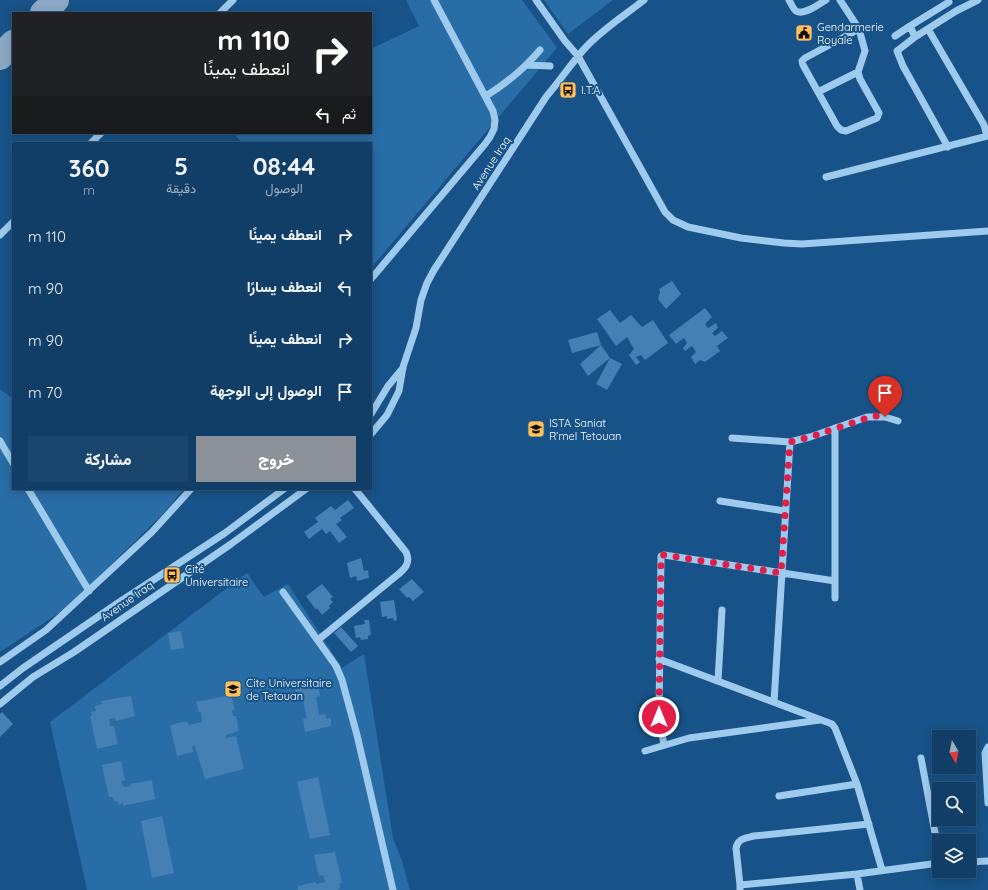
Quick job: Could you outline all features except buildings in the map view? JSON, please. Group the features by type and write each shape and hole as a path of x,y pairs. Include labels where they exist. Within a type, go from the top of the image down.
{"street":[{"path":"221,12 233,0"},
{"path":"372,278 490,137 494,129 495,120 493,111 434,0"},
{"path":"536,0 578,56 665,212 673,220 688,227 741,238 802,244 988,231"},
{"name":"Avenue Iraq","path":"372,433 387,415 399,391 404,367 416,328 421,300 427,283 434,270 481,200 546,97 578,56 599,35 644,0"},
{"path":"789,0 795,10 799,12 805,12 826,0"},
{"path":"840,0 858,29 865,51 858,72 860,79 879,112 877,118 846,131 841,130 837,126 803,66 802,61 858,29"},
{"path":"948,147 903,66 898,54 898,49 956,11 978,0"},
{"path":"895,36 948,1 956,11"},
{"path":"910,26 915,37"},
{"path":"826,177 987,136 984,125 928,29"},
{"path":"486,96 509,81 527,65 540,50"},
{"path":"527,65 550,66"},
{"path":"818,92 858,72"},
{"path":"92,142 100,134"},
{"path":"0,235 12,223"},
{"name":"Avenue Iraq","path":"372,412 388,386 404,367"},
{"path":"732,438 790,442 875,416 898,421"},
{"path":"835,428 835,598"},
{"path":"0,441 12,461"},
{"path":"774,702 790,442"},
{"path":"29,490 90,591"},
{"path":"0,662 46,630 90,591 152,532 190,490"},
{"name":"Avenue Iraq","path":"0,686 22,668 225,533 283,490"},
{"name":"Avenue Iraq","path":"0,704 32,677 74,652 232,544 305,490"},
{"path":"318,640 396,576 409,561 406,552 356,490"},
{"path":"720,501 785,511"},
{"path":"664,745 659,724 661,556 664,555 835,581"},
{"path":"283,592 338,670 348,701 393,890"},
{"path":"718,681 722,610"},
{"path":"659,659 832,724 835,728 857,784 882,870"},
{"path":"645,751 689,738 821,720"},
{"path":"988,747 985,753 988,803"},
{"path":"921,758 935,834"},
{"path":"778,796 857,784"},
{"path":"869,824 754,836 739,840 736,848 740,888 932,864"},
{"path":"976,862 988,861"},
{"path":"857,874 860,890"}],"shaded area":[{"path":"406,0 522,0 557,48 372,267 372,142 242,142 234,134 372,134 372,49 419,26"},
{"path":"544,0 613,0 568,34"},
{"path":"0,389 12,398 12,490 183,490 160,517 65,609 0,652"},
{"name":"Cite Universitaire de Tetouan","path":"247,573 264,597 288,584 342,668 364,654 393,838 402,861 410,890 87,890 50,722"}],"taxiway":[{"path":"44,12 56,0"},
{"path":"0,57 12,44"}],"place":[{"name":"Gendarmerie Royale","path":"804,33"},
{"name":"I.T.A","path":"568,90"},
{"name":"ISTA Saniat R’mel Tetouan","path":"536,429"},
{"name":"Cité Universitaire","path":"172,575"},
{"name":"Cite Universitaire de Tetouan","path":"233,689"}],"route":[{"path":"659,717 661,556 664,555 781,573 790,442 867,418 875,416 885,417"}]}
